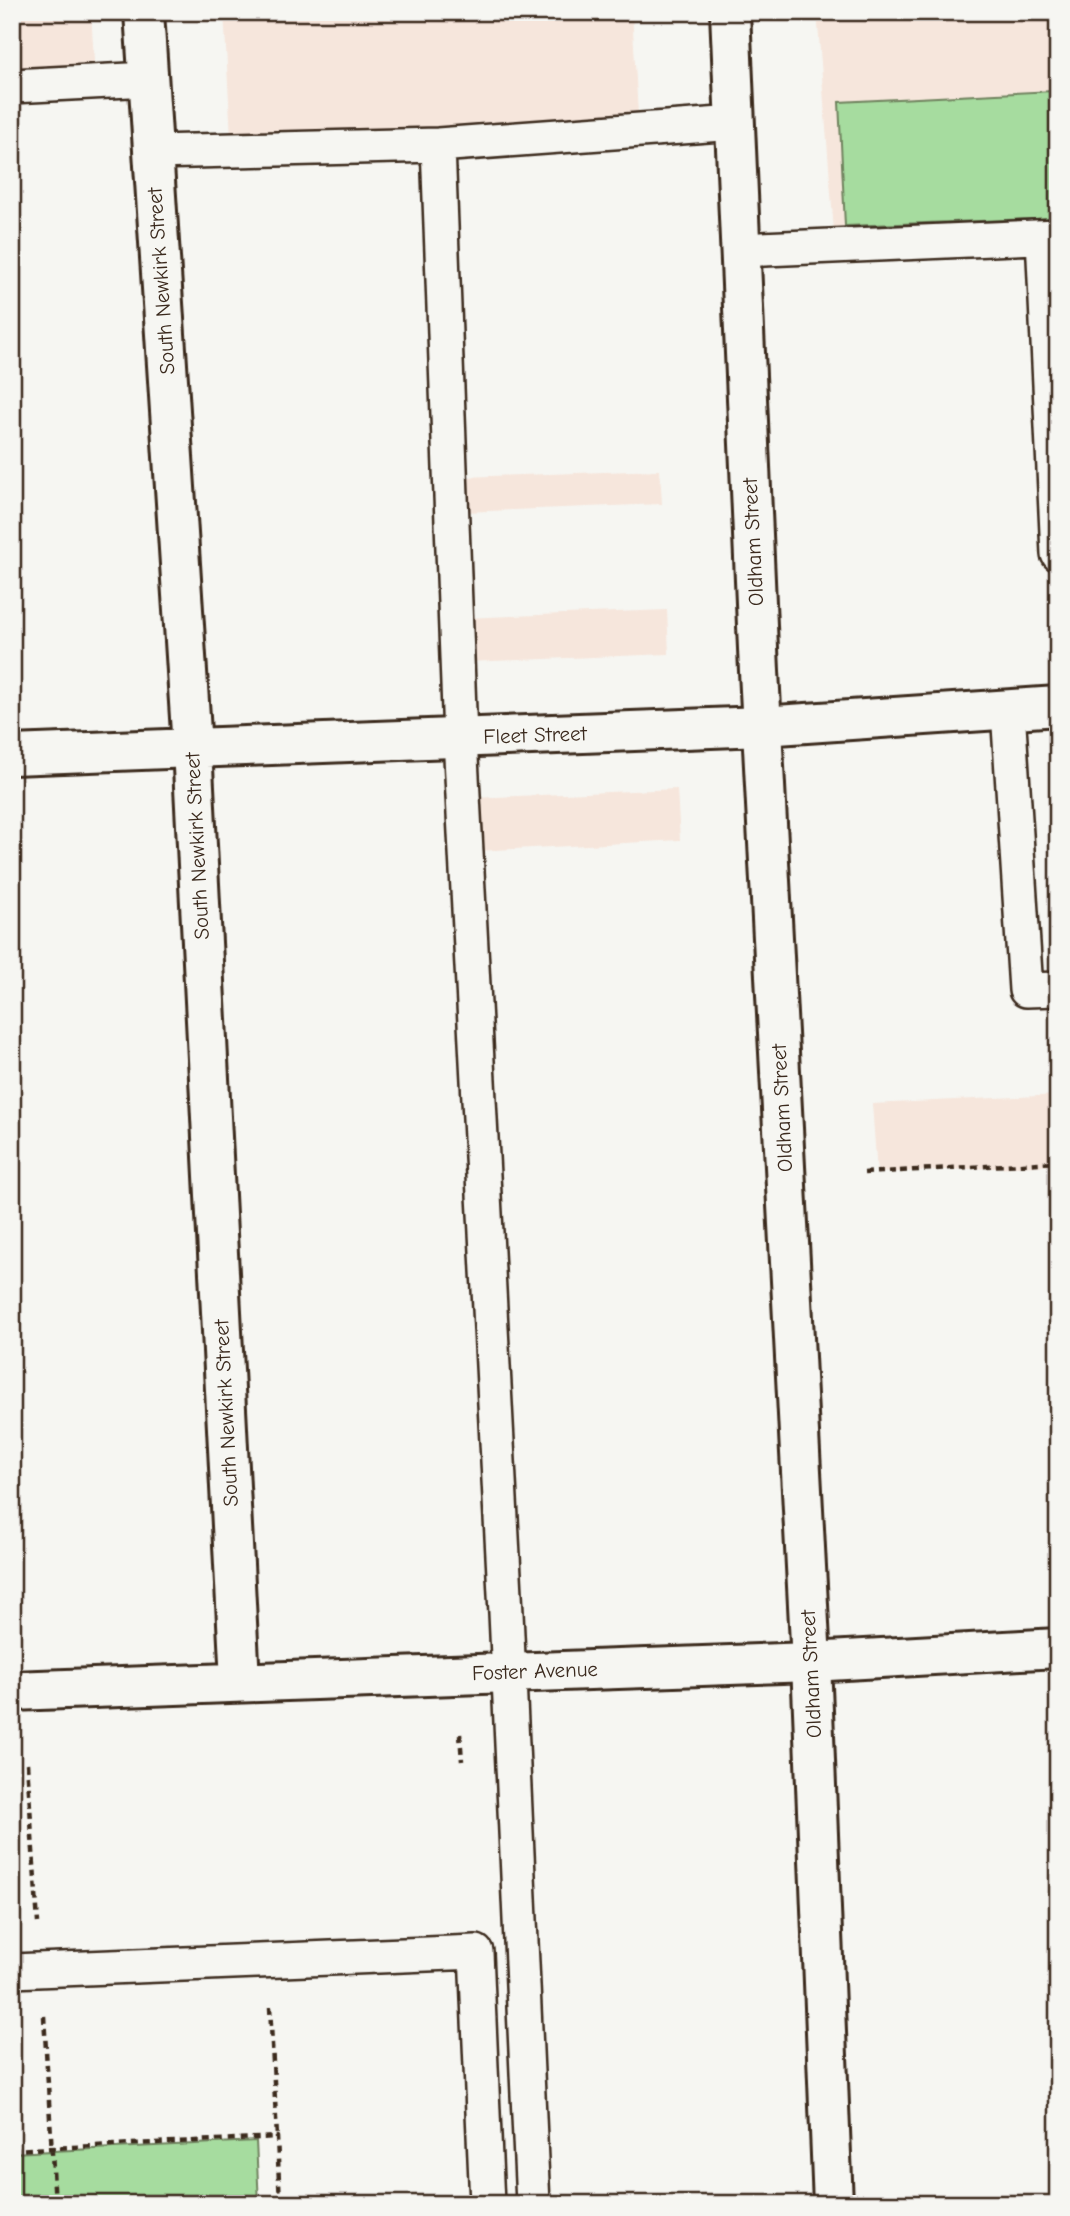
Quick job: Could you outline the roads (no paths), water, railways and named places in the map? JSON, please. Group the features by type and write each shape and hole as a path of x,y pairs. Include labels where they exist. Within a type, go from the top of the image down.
{"street":[{"name":"South Newkirk Street","path":"144,12 191,748 240,1681"},
{"name":"Oldham Street","path":"730,12 762,726 811,1662 833,2204"},
{"name":"Fleet Street","path":"12,755 762,726 1058,706"},
{"name":"Foster Avenue","path":"12,1691 811,1662 1058,1648"}],"lane":[{"path":"12,86 149,79"},
{"path":"153,152 438,145 735,123"},
{"path":"438,145 460,738 509,1672 533,2204"},
{"path":"740,250 1050,237 1058,554"},
{"path":"1008,710 1026,990 1058,989"},
{"path":"27,1971 477,1952 487,2204"}]}
